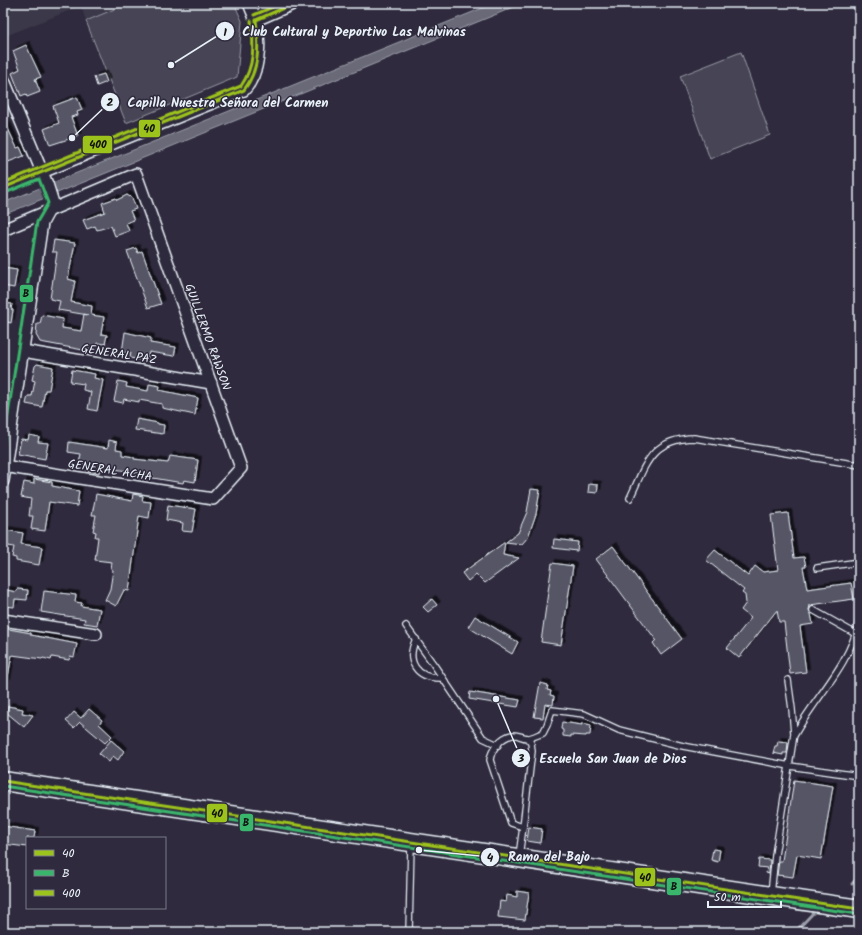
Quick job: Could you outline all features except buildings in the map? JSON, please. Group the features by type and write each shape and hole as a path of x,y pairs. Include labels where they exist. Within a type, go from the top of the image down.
{"main road":[{"path":"3,781 859,909"}],"street":[{"path":"3,188 244,90 255,69 258,42 256,20 249,3"},
{"path":"256,20 295,3"},
{"path":"3,78 47,184 53,203 42,223 4,466 3,481"},
{"name":"GUILLERMO RAWSON","path":"49,211 136,174 242,468 213,500"},
{"path":"3,230 49,211"},
{"name":"GENERAL PAZ","path":"23,351 211,383"},
{"name":"GENERAL ACHA","path":"4,466 213,500"},
{"path":"3,620 96,634"}],"lane":[{"path":"630,498 649,458 667,442 680,438 694,438 859,465"},
{"path":"817,568 859,562"},
{"path":"813,610 856,634"},
{"path":"794,734 803,718 829,684 845,658 856,634 859,621"},
{"path":"406,626 483,738 498,745"},
{"path":"416,639 412,648 412,658 416,668 423,675 432,678 442,678"},
{"path":"770,896 794,734 788,680"},
{"path":"527,738 543,733 548,726 552,710 584,714 619,730 683,746 790,766 859,776"},
{"path":"518,858 523,827 532,751 531,743 527,738 520,735 512,735 503,738 491,753 490,760 511,823 523,827"},
{"path":"409,932 412,842"}],"shaded area":[{"path":"3,3 129,3 86,21 81,6 3,37"},
{"path":"129,3 234,3 242,21 237,77 126,123 86,21"},
{"path":"741,52 770,135 710,159 680,76"}],"water":[{"path":"495,3 524,3 3,215 3,203"}],"waterway":[{"path":"852,884 859,876"},
{"path":"796,909 859,918"},
{"path":"795,932 815,911"}],"transit line":[{"name":"400","path":"254,15 282,3"},
{"name":"40","path":"3,188 244,90 256,65 258,48 256,20 295,3"},
{"name":"400","path":"3,183 241,86 246,78 251,63 253,46 251,21"},
{"name":"B","path":"3,448 37,222 48,203 39,179 5,193"},
{"name":"40","path":"3,781 859,909"},
{"name":"B","path":"3,786 858,914"}],"place":[{"name":"Club Cultural y Deportivo Las Malvinas","path":"171,65"},
{"name":"Capilla Nuestra Señora del Carmen","path":"72,138"},
{"name":"Escuela San Juan de Dios","path":"496,699"},
{"name":"Ramo del Bajo","path":"419,850"}]}
